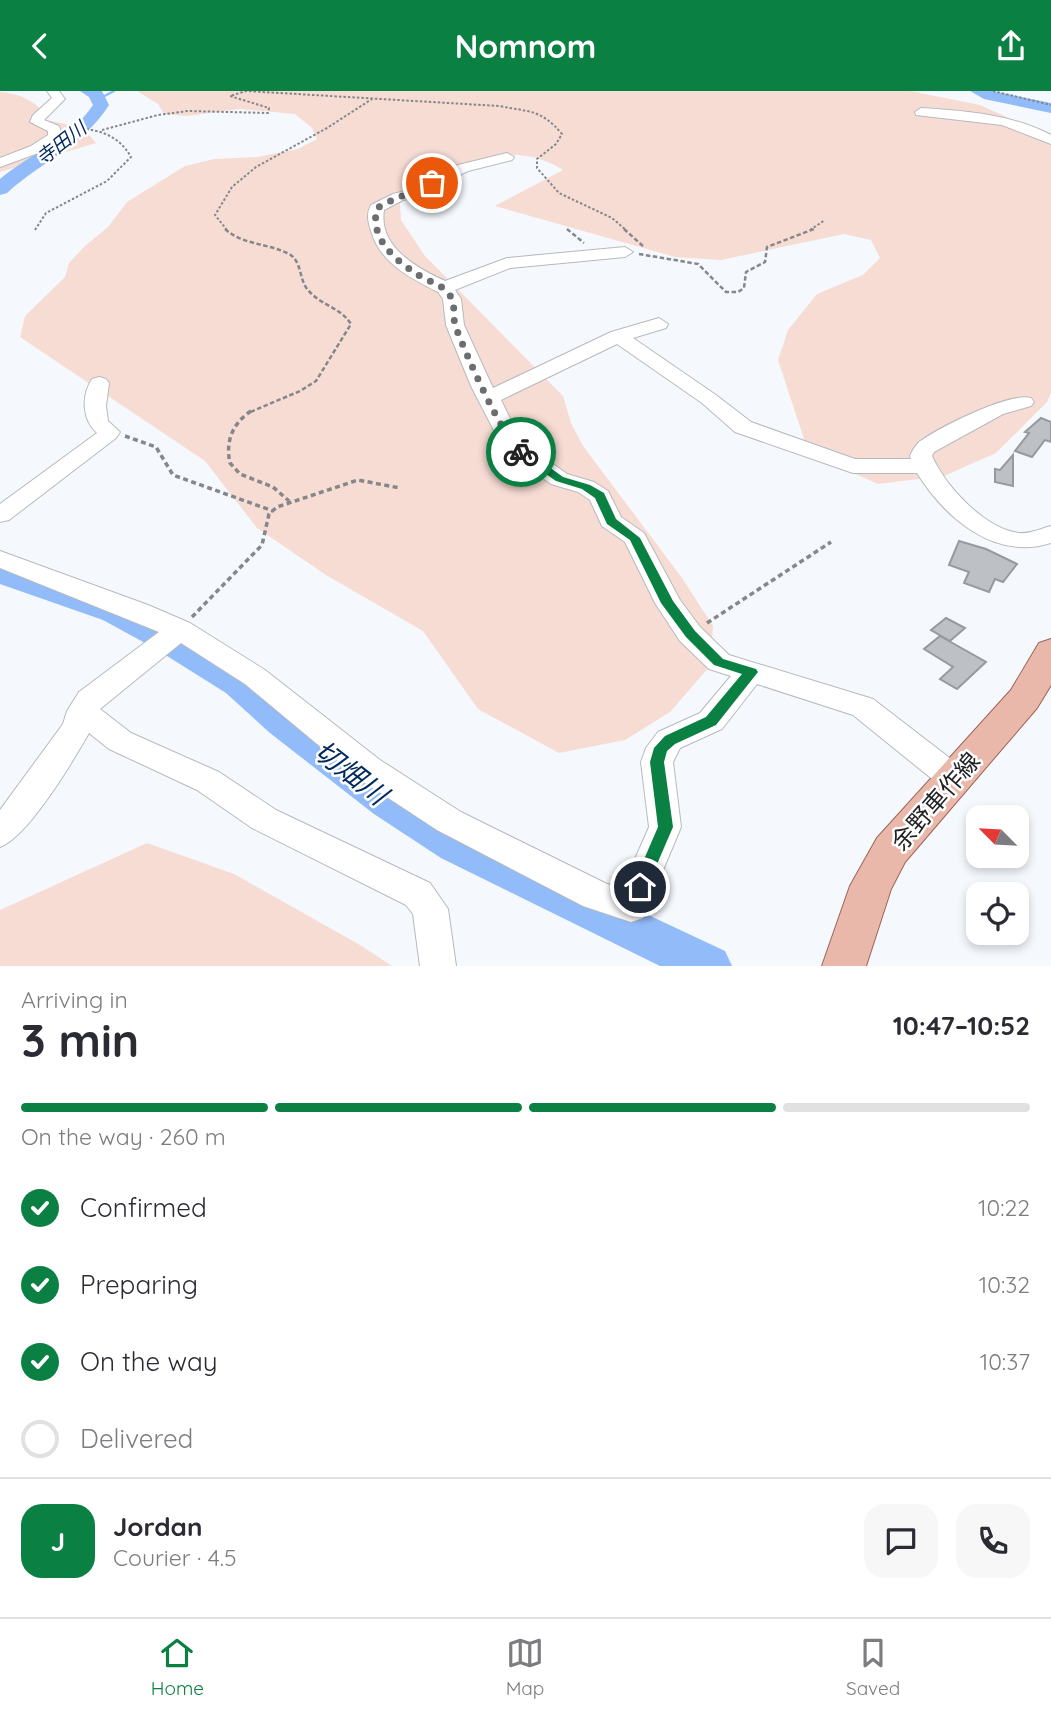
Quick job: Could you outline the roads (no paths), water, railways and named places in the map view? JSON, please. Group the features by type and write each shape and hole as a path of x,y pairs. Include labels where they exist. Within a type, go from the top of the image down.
{"main road":[{"name":"余野車作線","path":"844,966 871,886 891,849 1024,699 1051,651"}],"street":[{"path":"0,163 51,141 55,136 54,129 37,122 38,117 59,99 53,91"},
{"path":"921,112 999,120 1027,128 1051,140"},
{"path":"507,157 463,168 432,183 433,189 398,197 377,208 375,218 383,245 422,277 444,288 452,299 455,325 481,386 512,445 559,479 586,487 600,496 611,521 635,538 668,603 690,634 719,662 863,707 953,778"},
{"path":"444,288 507,263 625,252"},
{"path":"489,398 618,336 659,324"},
{"path":"618,336 709,399 743,427 853,466 923,465"},
{"path":"0,515 105,438 109,432 98,423 95,405 99,383"},
{"path":"1024,402 996,410 925,449 921,456 934,485 970,517 991,531 1018,541 1038,539 1051,534"},
{"path":"0,559 139,611 180,630 255,677 369,769 449,821 594,894 631,907 665,827 657,762 661,748 670,740 711,721 751,672"},
{"path":"0,833 21,810 51,767 76,729 89,700 180,630"},
{"path":"82,711 120,741 208,781 264,819 418,894 429,909 438,966"}],"waterway":[{"name":"寺田川","path":"0,189 68,141 92,119 101,105 96,94 88,91"},
{"path":"99,99 114,91"},
{"path":"978,91 990,96 1051,108"},
{"name":"切畑川","path":"0,572 115,612 169,640 239,684 284,723 389,802 456,845 708,966"}]}
